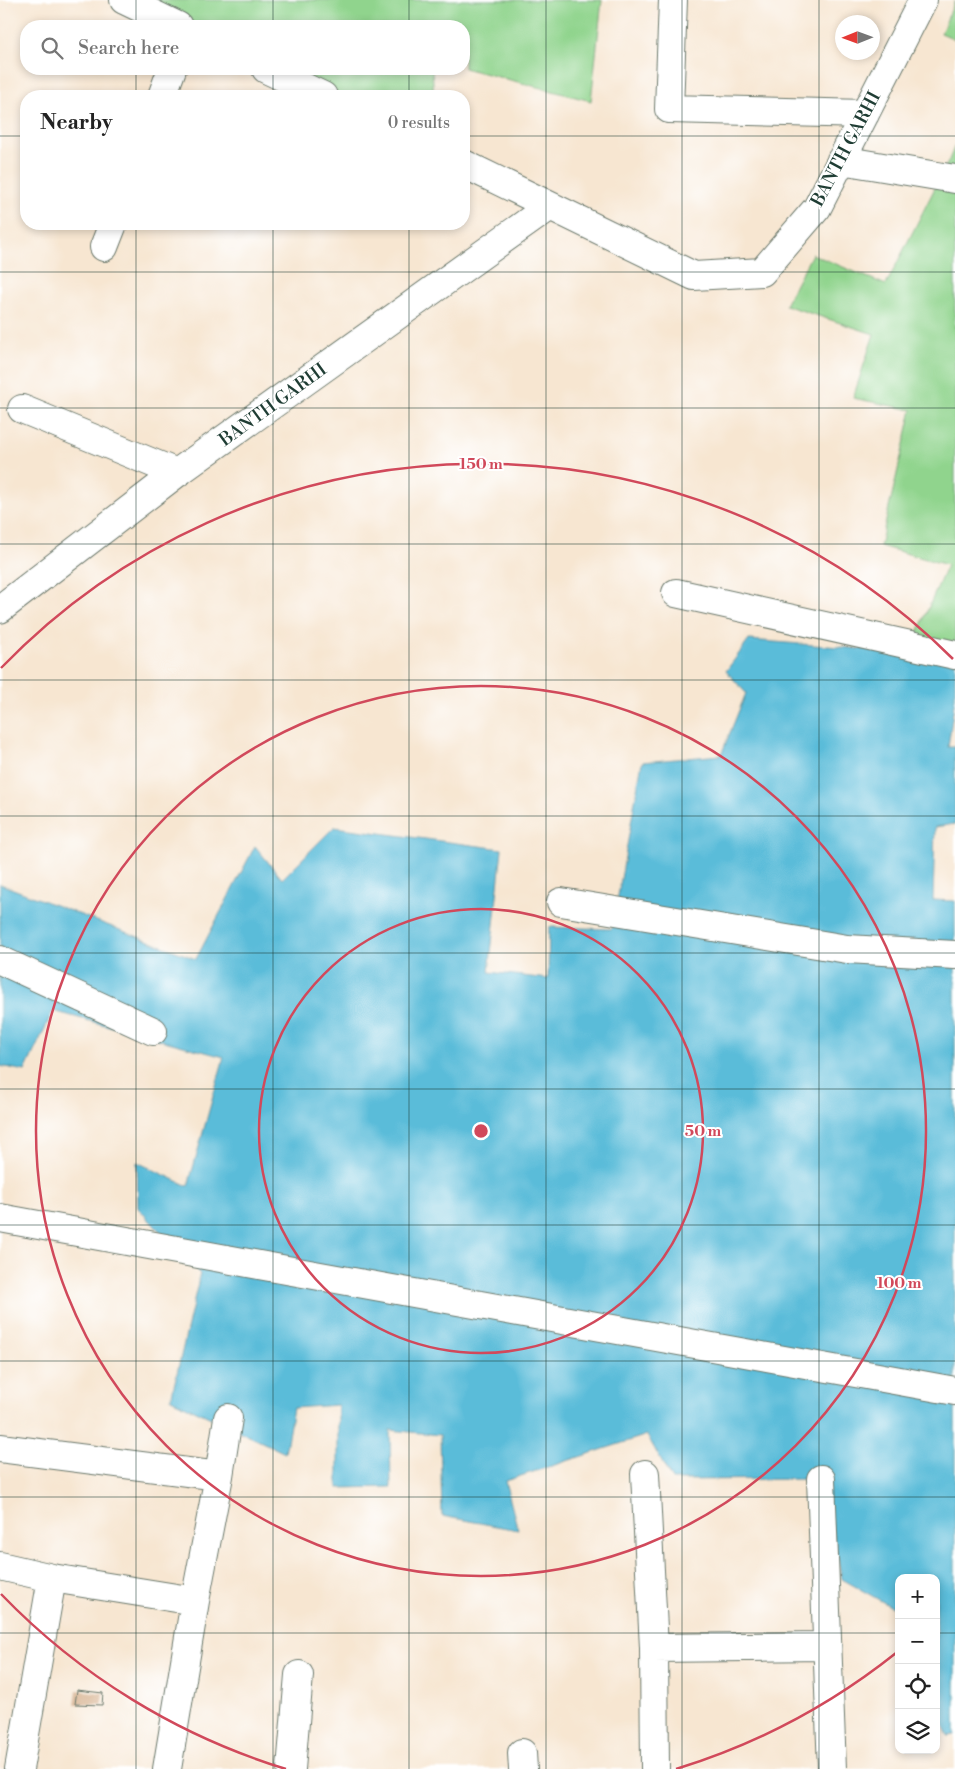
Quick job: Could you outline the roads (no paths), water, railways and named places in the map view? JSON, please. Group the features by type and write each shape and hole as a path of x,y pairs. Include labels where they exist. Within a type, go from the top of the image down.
{"street":[{"path":"124,0 166,20"},
{"path":"673,0 669,109 865,114"},
{"name":"BANTH GARHI","path":"470,167 694,276 762,272 816,208 923,0"},
{"path":"164,90 170,75"},
{"path":"279,75 310,90"},
{"path":"841,160 955,180"},
{"name":"BANTH GARHI","path":"0,608 177,473 550,206"},
{"path":"22,409 177,473"},
{"path":"676,593 955,655"},
{"path":"561,902 847,949 955,954"},
{"path":"0,960 153,1031"},
{"path":"0,1218 955,1391"},
{"path":"167,1769 228,1418"},
{"path":"0,1448 219,1476"},
{"path":"645,1474 654,1648 655,1769"},
{"path":"821,1479 832,1769"},
{"path":"0,1566 52,1578 195,1601"},
{"path":"19,1769 52,1578"},
{"path":"654,1648 826,1646"},
{"path":"291,1769 299,1675"}],"water":[{"path":"749,640 955,656 955,697 948,747 955,747 955,824 935,827 933,900 955,901 955,1735 948,1736 940,1718 940,1574 895,1574 895,1609 842,1579 821,1479 672,1480 647,1435 505,1481 518,1530 442,1516 440,1435 390,1430 391,1487 338,1488 338,1405 293,1408 285,1453 171,1399 200,1274 138,1208 137,1162 188,1186 224,1057 53,1011 25,1071 0,1066 0,884 196,959 255,846 282,879 334,827 502,849 489,972 548,979 549,927 612,929 642,762 721,755 746,693 726,671"}]}
